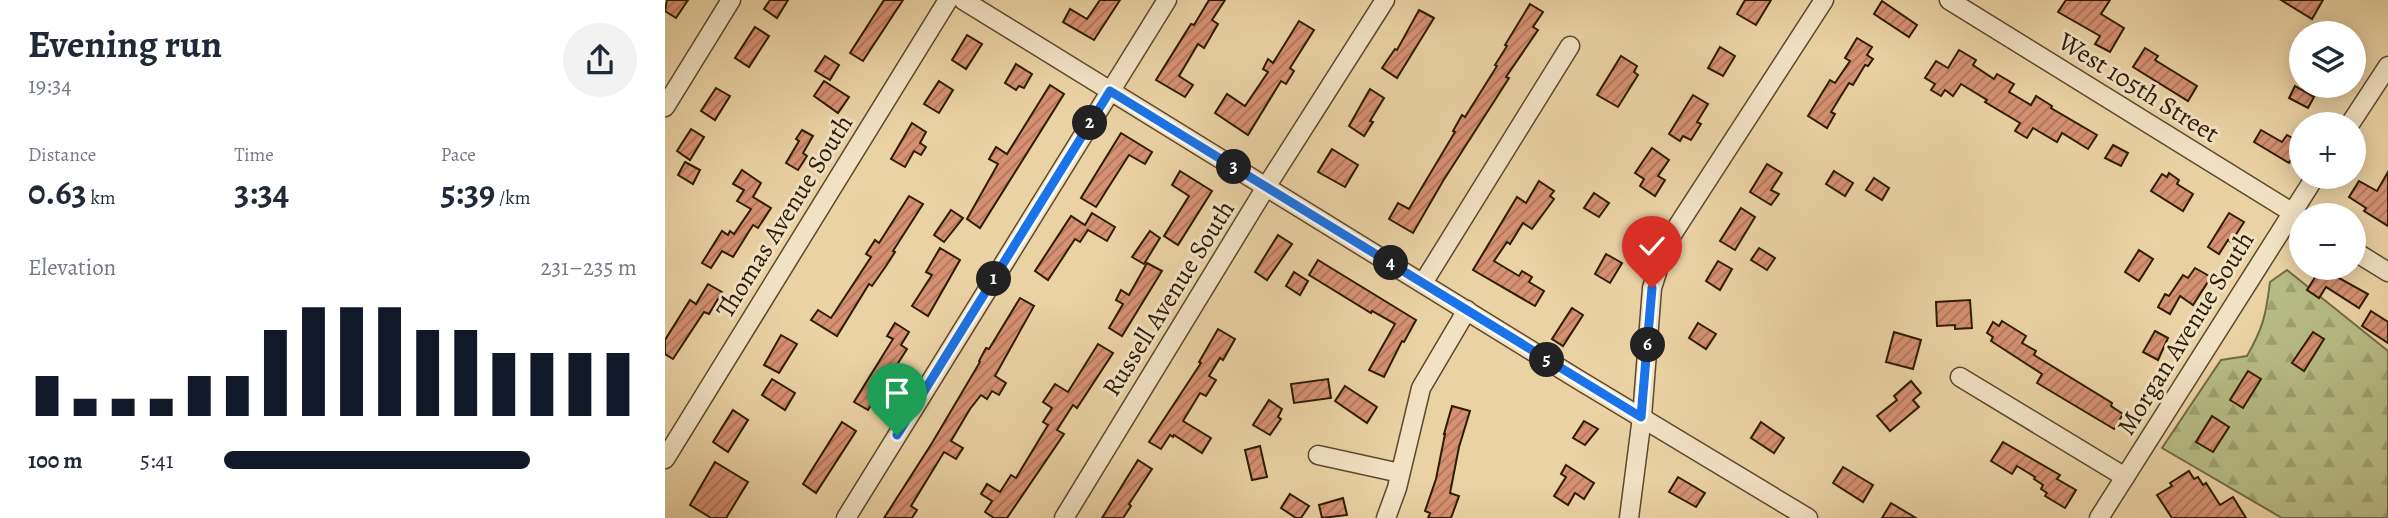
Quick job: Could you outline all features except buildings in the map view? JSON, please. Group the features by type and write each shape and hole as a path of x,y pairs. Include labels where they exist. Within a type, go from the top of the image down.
{"street":[{"path":"665,107 731,0"},
{"name":"Thomas Avenue South","path":"665,459 949,0"},
{"path":"963,0 1808,518"},
{"path":"846,518 1167,0"},
{"name":"Russell Avenue South","path":"1063,518 1266,187 1385,0"},
{"path":"1629,518 1652,288 1666,244 1824,0"},
{"name":"West 105th Street","path":"1949,0 2289,210"},
{"path":"1423,283 1570,46"},
{"path":"2358,112 2388,66"},
{"name":"Morgan Avenue South","path":"2103,517 2125,477 2289,227"},
{"path":"2366,258 2388,272"},
{"path":"1386,518 1397,488 1421,388 1467,310"},
{"path":"1961,377 2125,477"},
{"path":"1318,455 1400,473"}],"green space":[{"path":"2287,270 2289,280 2299,280 2388,351 2388,518 2282,518 2162,448 2221,360 2247,356 2263,321 2270,282"}],"route":[{"path":"897,435 1110,91 1641,417 1652,288"}]}
